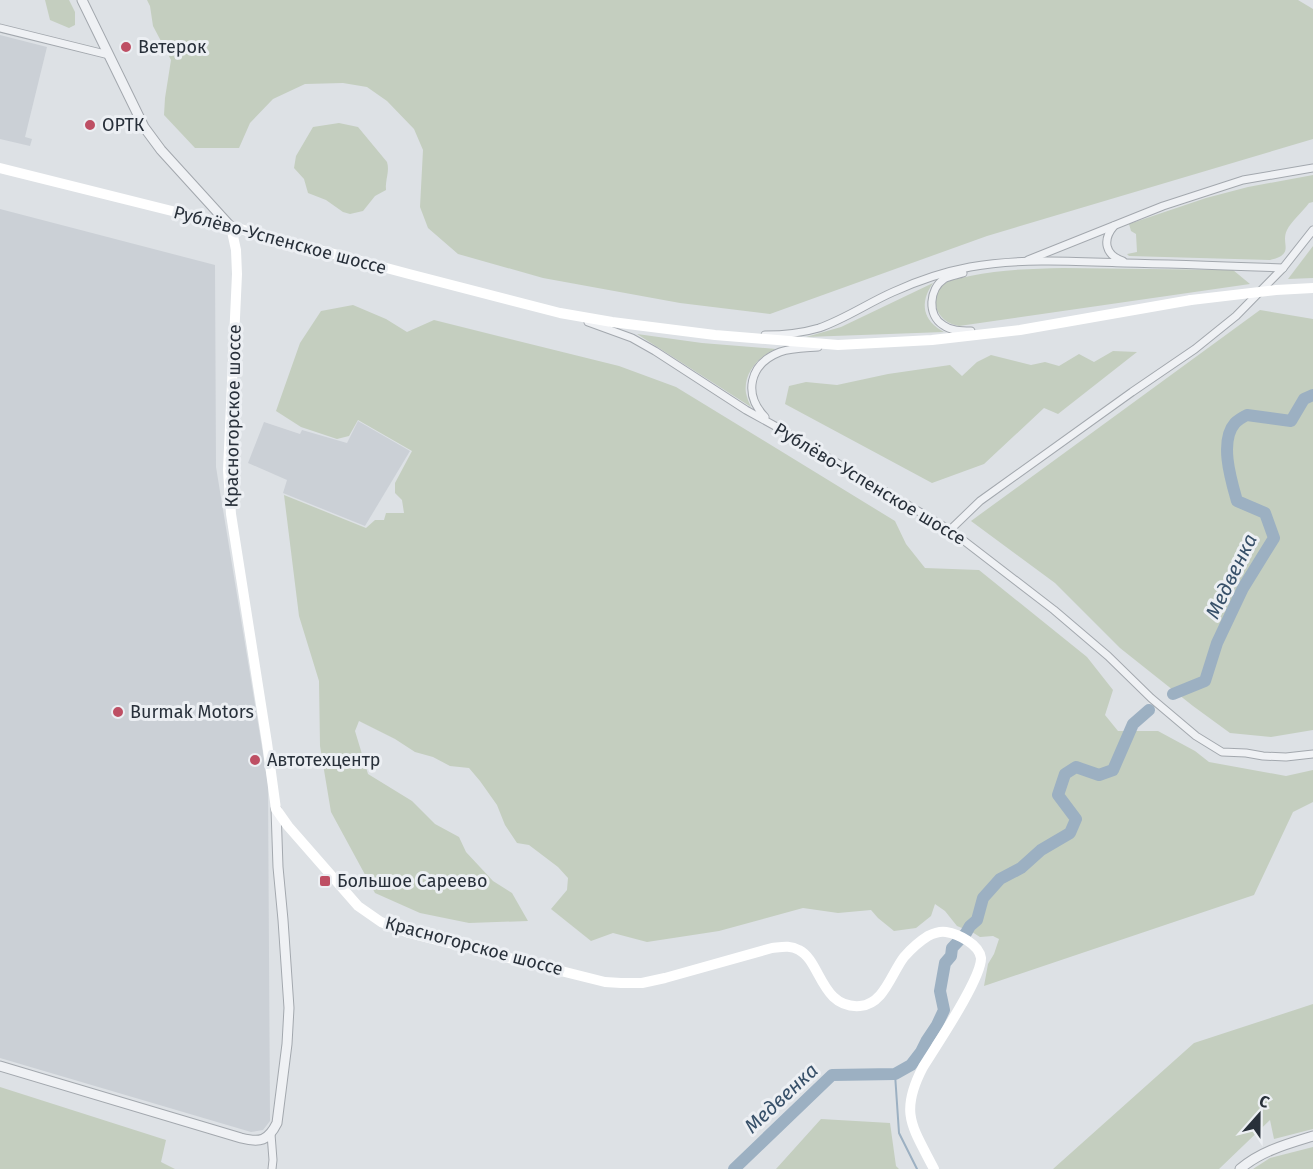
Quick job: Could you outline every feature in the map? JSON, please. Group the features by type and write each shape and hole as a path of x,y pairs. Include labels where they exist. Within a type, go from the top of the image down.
{"main road":[{"name":"Рублёво-Успенское шоссе","path":"0,168 560,313 612,322 715,334 838,345 932,340 1020,330 1191,300 1313,288"},
{"name":"Красногорское шоссе","path":"231,228 236,250 237,274 228,470 231,514 276,809 288,826 358,906 381,922 409,933 605,982 642,983 783,946 802,951 826,989 835,998 853,1006 862,1006 871,1003 879,996 905,956 932,934 942,931 952,933 972,943 977,948 981,961 975,979 923,1066 909,1105 910,1119 934,1169"}],"street":[{"path":"82,0 144,127 161,150 231,228"},
{"path":"0,28 109,55"},
{"path":"1023,261 1163,206 1243,180 1313,168"},
{"path":"1119,223 1108,235 1107,247 1114,257 1129,263"},
{"path":"950,530 980,501 1195,349 1236,316 1283,267 1313,230"},
{"path":"715,334 772,334 817,328 921,280 994,263 1078,261 1283,267"},
{"path":"994,263 946,278 941,282 932,298 933,314 941,325 954,330 1020,330"},
{"name":"Рублёво-Успенское шоссе","path":"560,313 632,338 746,410 950,530 1054,610 1196,736 1222,752 1286,757 1313,754"},
{"path":"771,423 758,410 752,396 751,383 754,373 761,364 782,351 838,345"},
{"path":"272,1169 272,1134 277,1124 289,1008 276,809"},
{"path":"0,1066 253,1141 272,1134"},
{"path":"1240,1169 1249,1161 1271,1149 1313,1136"}],"shaded area":[{"path":"0,35 47,47 25,137 32,139 30,146 0,139"},
{"path":"0,209 215,265 216,467 268,784 270,1121 263,1130 251,1132 0,1058"},
{"path":"358,421 410,451 365,526 283,493 287,480 248,463 264,422 300,434 302,430 347,443"}],"green space":[{"path":"45,0 69,0 75,12 75,25 69,28 50,20"},
{"path":"147,0 1298,0 1313,9 1313,139 987,236 770,314 680,303 543,278 458,254 428,228 420,207 423,150 414,129 387,101 367,87 343,83 305,84 273,99 250,123 239,148 195,148 164,115 171,60 153,26"},
{"path":"339,123 358,127 388,165 386,190 375,196 363,211 350,214 308,193 304,179 294,168 296,156 313,127"},
{"path":"1313,175 1313,202 1309,203 1287,230 1285,252 1278,258 1270,260 1129,256 1127,254 1137,252 1136,234 1131,231 1129,224 1206,198 1248,187"},
{"path":"1313,246 1313,278 1288,279"},
{"path":"1063,268 1233,270 1250,284 959,326 945,320 939,314 936,306 939,289 953,280 1005,271"},
{"path":"933,283 926,298 925,311 931,323 944,332 806,337 841,327"},
{"path":"353,305 386,319 407,332 434,320 619,366 676,387 895,521 906,544 925,568 979,570 1087,657 1113,690 1105,715 1118,731 1158,731 1195,751 1209,762 1286,776 1313,770 1313,802 1293,812 1254,895 984,986 988,964 999,939 993,936 980,937 957,926 945,911 935,904 931,916 916,928 894,931 871,910 838,913 803,908 719,931 647,942 613,933 591,941 551,909 567,890 568,878 558,867 529,845 517,843 505,825 497,805 469,768 450,766 433,757 415,752 359,721 355,731 368,774 412,801 435,824 459,837 466,852 493,881 512,893 528,921 469,923 420,913 375,893 331,812 320,746 319,681 299,616 284,495 366,528 375,520 384,520 386,513 404,513 402,500 395,493 395,483 412,451 358,420 349,436 337,439 301,427 276,411 300,343 321,311"},
{"path":"1260,310 1313,319 1313,730 1271,737 1230,733 1120,648 1055,583 971,521"},
{"path":"637,334 702,343 776,349 758,361 750,372 746,393 751,407"},
{"path":"1113,351 1137,352 1058,414 1044,408 984,464 932,483 785,404 789,386 806,382 837,385 888,374 950,365 962,376 977,362 991,355 1031,365 1045,362 1059,366 1079,354 1094,362"},
{"path":"1313,1004 1313,1129 1274,1139 1270,1120 1219,1169 1053,1169 1194,1043"},
{"path":"0,1087 166,1140 161,1162 175,1169 0,1169"},
{"path":"821,1119 890,1123 896,1166 899,1169 776,1169"},
{"path":"1313,1147 1313,1169 1253,1169 1270,1158"}],"waterway":[{"name":"Медвенка","path":"1173,694 1205,681 1217,643 1243,588 1274,538 1265,513 1237,501 1228,461 1230,431 1235,423 1247,415 1291,421 1304,399 1313,395"},
{"name":"Медвенка","path":"734,1169 832,1075 895,1074 911,1065 921,1052 944,1010 940,991 945,963 951,956 952,948 977,920 983,898 1000,879 1021,868 1041,850 1070,833 1076,819 1058,795 1065,774 1076,767 1099,775 1113,770 1133,724 1149,710"},
{"path":"895,1074 899,1133 917,1169"}],"place":[{"name":"Ветерок","path":"126,47"},
{"name":"ОРТК","path":"90,125"},
{"name":"Burmak Motors","path":"118,712"},
{"name":"Автотехцентр","path":"255,760"},
{"name":"Большое Сареево","path":"325,881"}]}
